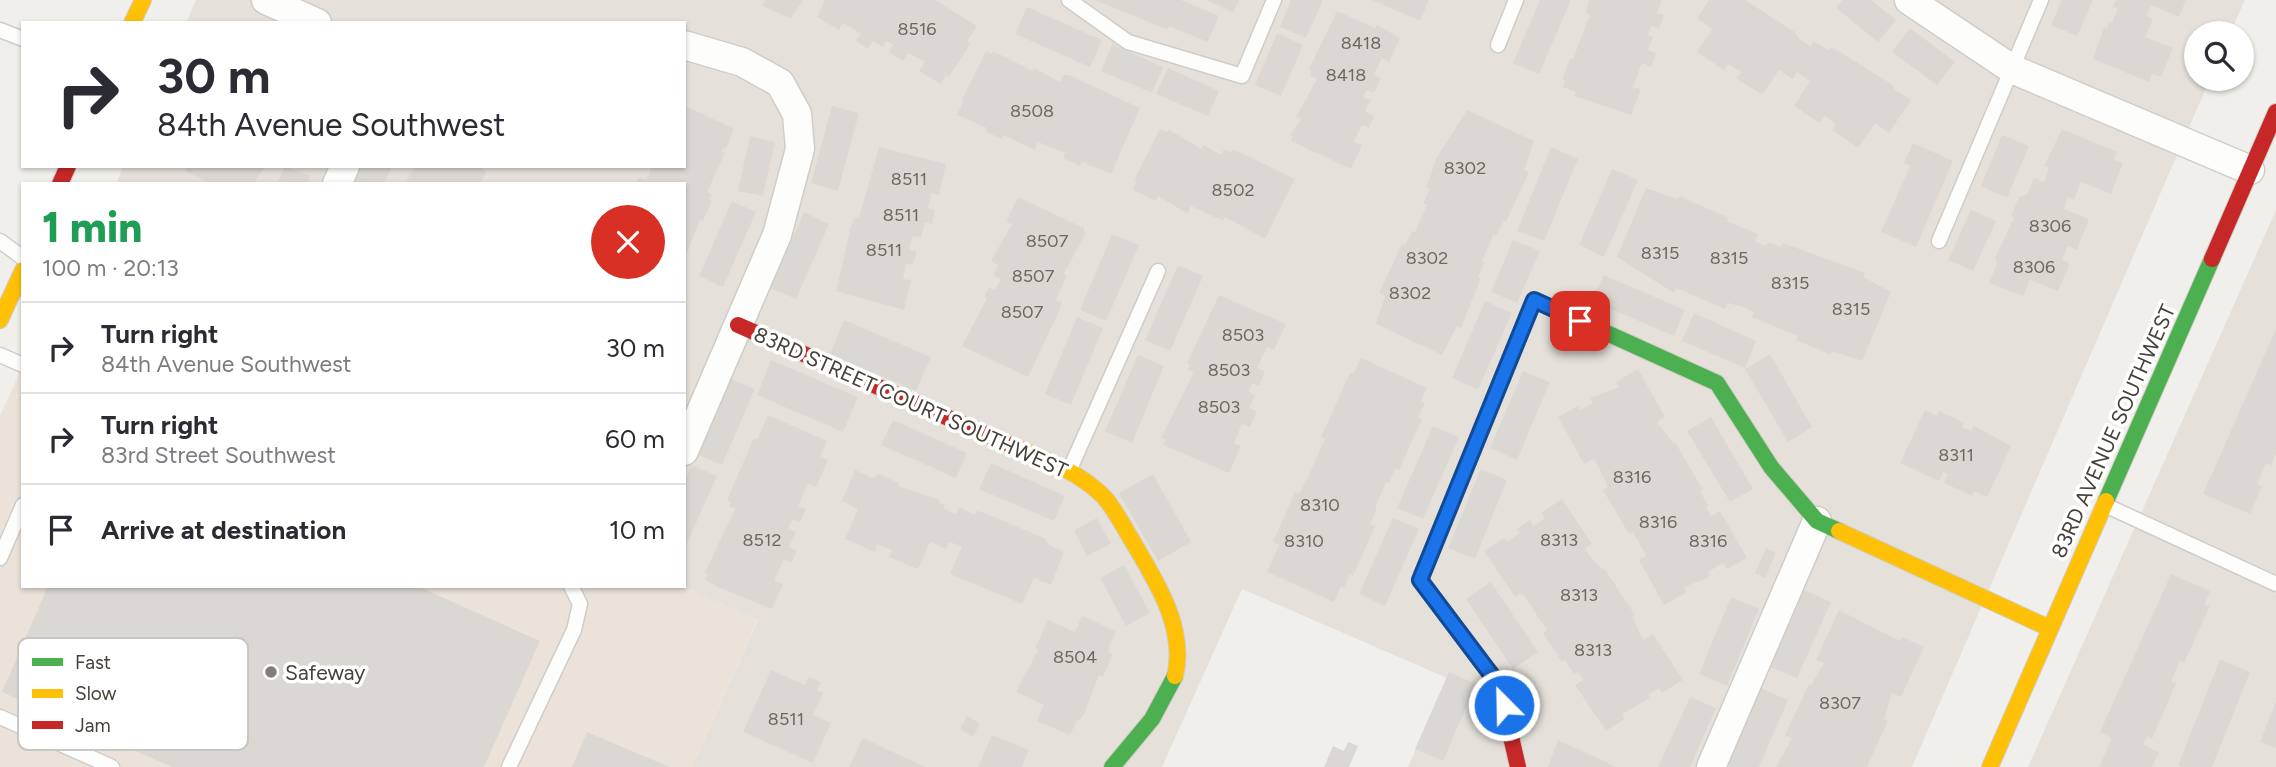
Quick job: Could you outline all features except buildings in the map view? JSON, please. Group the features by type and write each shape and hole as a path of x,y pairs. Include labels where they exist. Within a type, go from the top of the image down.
{"street":[{"path":"133,21 143,0"},
{"path":"267,0 313,21"},
{"path":"1909,0 2012,69 2250,170"},
{"name":"83RD STREET COURT SOUTHWEST","path":"686,45 710,50 768,74 787,92 797,114 800,149 777,235 686,447"},
{"name":"83RD AVENUE SOUTHWEST","path":"1990,767 2276,113"},
{"path":"0,320 21,274"},
{"path":"1518,767 1499,685 1420,580 1534,300 1717,383 1771,467 1817,521 2049,628"},
{"name":"83RD STREET COURT SOUTHWEST","path":"738,325 1069,471 1103,496 1114,511 1172,620 1177,638 1178,664 1169,688 1150,721 1112,767"},
{"path":"1711,767 1817,521"}],"lane":[{"path":"1069,0 1128,42 1242,76 1274,0"},
{"path":"1498,45 1516,0"},
{"path":"1939,241 2041,0"},
{"path":"0,30 21,38"},
{"path":"0,241 21,257"},
{"path":"1069,471 1158,271"},
{"path":"0,355 21,364"},
{"path":"2103,504 2276,584"},
{"path":"0,558 21,510"},
{"path":"509,767 574,630 580,604 572,588"},
{"path":"0,716 18,724"},
{"path":"75,750 113,767"}],"shaded area":[{"path":"196,0 2245,0 2235,21 2184,21 2184,91 2205,91 1912,767 1408,767 1447,678 1242,589 1162,767 692,767 758,620 686,588 686,182 117,182 122,168 686,168 686,21 187,21"},
{"path":"2276,210 2276,767 2028,767"},
{"path":"21,369 21,588 686,588 758,619 692,767 0,767 0,416"}],"traffic: fast":[{"path":"2106,501 2212,259"},
{"path":"1485,420 1534,300 1717,383 1771,467 1817,521 1839,531"},
{"path":"1112,767 1152,719 1175,676"}],"traffic: slow":[{"path":"133,21 143,0"},
{"path":"0,320 21,274"},
{"path":"1005,443 1082,479 1111,506 1149,569 1166,604 1176,639 1175,676"},
{"path":"1990,767 2106,501"},
{"path":"1839,531 2049,628"}],"traffic: jam":[{"path":"2212,259 2276,112"},
{"path":"61,182 67,168"},
{"path":"738,325 1005,443"},
{"path":"1485,420 1420,580 1499,685 1518,767"}],"place":[{"name":"Safeway","path":"271,672"}],"route":[{"path":"1504,705 1499,685 1420,580 1534,300 1580,321"}]}
